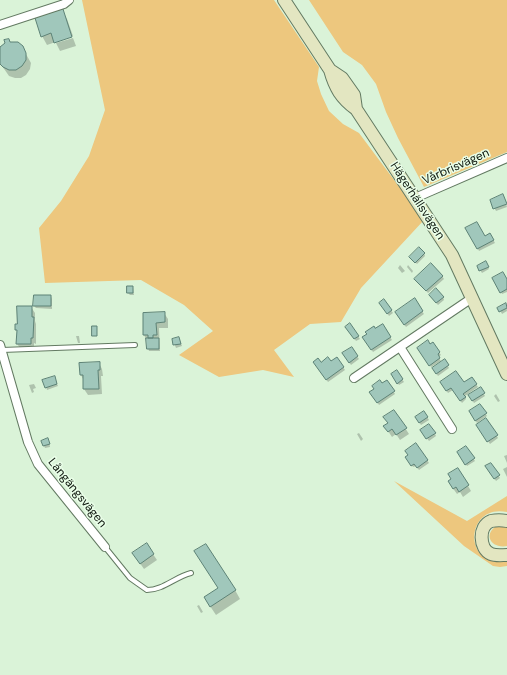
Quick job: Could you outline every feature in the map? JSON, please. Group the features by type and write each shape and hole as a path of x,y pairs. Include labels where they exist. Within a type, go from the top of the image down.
{"street":[{"path":"0,24 64,4 69,0"},
{"name":"Hägerhällsvägen","path":"284,0 330,70 342,78 354,95 356,109 452,255 507,374"},
{"name":"Vårbrisvägen","path":"415,198 507,158"},
{"path":"354,378 472,298"},
{"path":"400,347 452,429"},
{"name":"Långängsvägen","path":"1,348 28,442 38,464 105,547"},
{"path":"507,521 499,520 490,522 484,527 481,536 483,546 490,554 500,556 507,554"}],"lane":[{"name":"Långängsvägen","path":"1,348 135,345"},
{"name":"Långängsvägen","path":"105,547 130,578 147,590 159,588 191,573"}],"shaded area":[{"path":"82,0 274,0 319,67 317,81 329,111 343,124 359,133 424,220 361,288 341,322 310,324 274,350 294,377 263,370 219,377 179,355 213,331 184,305 141,280 45,283 39,228 61,201 89,156 105,110"},
{"path":"309,0 507,0 507,152 424,187 398,138 386,112 376,84 362,65 343,52"},
{"path":"394,481 467,521 507,496 507,512 493,512 483,517 477,526 474,536 476,547 482,555 492,561 507,561 507,566 493,566 464,546"},
{"path":"498,525 507,525 507,546 497,545 490,540 490,532"}],"building":[{"path":"63,9 72,37 54,43 51,33 41,37 35,18"},
{"path":"9,39 10,42 18,42 23,46 26,53 26,60 22,66 16,70 9,70 0,64 0,47 5,43 4,40"},
{"path":"503,194 507,204 493,209 490,200"},
{"path":"477,222 485,236 490,233 494,240 477,249 465,228"},
{"path":"419,247 425,253 415,263 409,257"},
{"path":"486,261 489,267 479,271 477,266"},
{"path":"431,263 443,276 426,291 414,279"},
{"path":"503,272 507,279 507,289 500,293 492,278"},
{"path":"127,286 133,286 133,293 127,293"},
{"path":"436,288 444,297 436,303 429,295"},
{"path":"34,295 51,295 51,306 33,306"},
{"path":"415,298 423,311 404,325 395,312"},
{"path":"384,299 392,310 387,314 379,303"},
{"path":"506,303 507,308 499,312 497,308"},
{"path":"17,306 32,306 32,317 34,317 33,338 31,338 31,344 16,344 17,330 15,330 15,324 17,324"},
{"path":"165,312 165,322 156,323 157,335 153,335 153,338 148,338 148,335 143,335 143,313"},
{"path":"350,323 359,336 354,339 345,327"},
{"path":"383,324 391,337 371,350 362,337 367,334 365,332 374,326 375,328"},
{"path":"92,326 97,326 97,336 92,336"},
{"path":"179,337 181,344 173,345 172,339"},
{"path":"146,338 159,338 159,349 147,349"},
{"path":"428,340 430,344 433,342 440,352 438,354 440,358 429,366 417,348"},
{"path":"352,347 358,356 349,363 342,353"},
{"path":"328,357 331,361 337,357 344,367 326,380 313,362 318,358 321,362"},
{"path":"445,359 449,365 436,374 432,368"},
{"path":"100,362 100,370 98,370 99,389 83,389 83,375 80,375 79,363"},
{"path":"397,370 403,379 397,384 391,374"},
{"path":"456,371 464,382 472,377 477,384 463,394 466,397 460,401 451,388 446,391 440,382"},
{"path":"55,376 57,384 45,388 42,380"},
{"path":"380,380 382,383 387,380 395,391 377,403 369,392 374,389 372,386"},
{"path":"481,387 485,393 472,401 468,395"},
{"path":"480,404 487,413 475,421 469,411"},
{"path":"394,410 407,428 396,435 392,429 388,432 383,426 388,423 383,417"},
{"path":"424,411 428,417 419,423 415,417"},
{"path":"486,418 498,435 487,442 476,425"},
{"path":"429,424 436,433 426,439 420,430"},
{"path":"48,438 50,444 43,446 41,441"},
{"path":"416,443 428,460 417,468 414,464 411,466 405,457 408,455 405,451"},
{"path":"466,446 475,458 465,465 457,452"},
{"path":"491,463 500,475 494,479 485,466"},
{"path":"458,468 469,485 459,492 456,487 453,489 448,481 451,479 448,474"},
{"path":"147,543 154,554 140,564 132,553"},
{"path":"206,544 236,590 210,607 204,597 218,588 194,551"}]}
